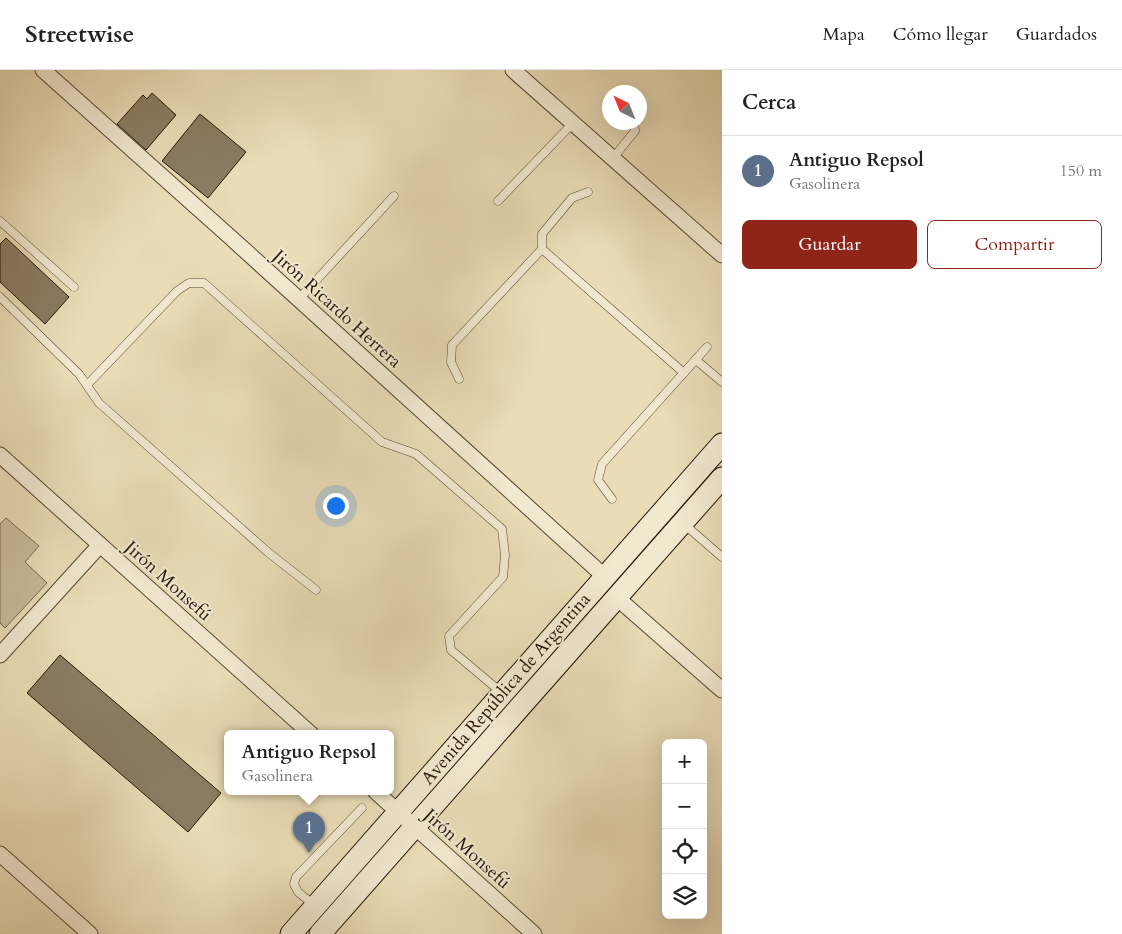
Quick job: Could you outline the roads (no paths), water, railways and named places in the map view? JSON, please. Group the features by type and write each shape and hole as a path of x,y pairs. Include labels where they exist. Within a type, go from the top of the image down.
{"main road":[{"name":"Avenida República de Argentina","path":"291,934 722,444"},
{"name":"Avenida República de Argentina","path":"320,934 722,478"}],"street":[{"name":"Jirón Ricardo Herrera","path":"42,70 605,577"},
{"path":"513,70 722,255"},
{"name":"Jirón Monsefú","path":"0,455 307,730"},
{"path":"0,655 100,545"},
{"path":"616,597 722,690"},
{"name":"Jirón Monsefú","path":"379,795 534,934"},
{"path":"0,854 90,934"}],"lane":[{"path":"498,200 573,123"},
{"path":"613,158 635,130"},
{"path":"458,379 451,362 452,345 542,249 542,234 572,198 588,192"},
{"path":"298,299 394,196"},
{"path":"0,221 74,288"},
{"path":"542,249 684,373"},
{"path":"87,386 177,291 188,283 204,283 382,442 416,454 502,529 505,554 503,577 449,636 451,650 503,694"},
{"path":"0,297 79,374 99,403 269,553 316,590"},
{"path":"612,499 598,480 602,464 707,347"},
{"path":"696,360 722,382"},
{"path":"682,523 722,558"},
{"path":"316,906 298,892 294,884 296,877 362,808"}],"place":[{"name":"Antiguo Repsol","path":"309,853"}]}
